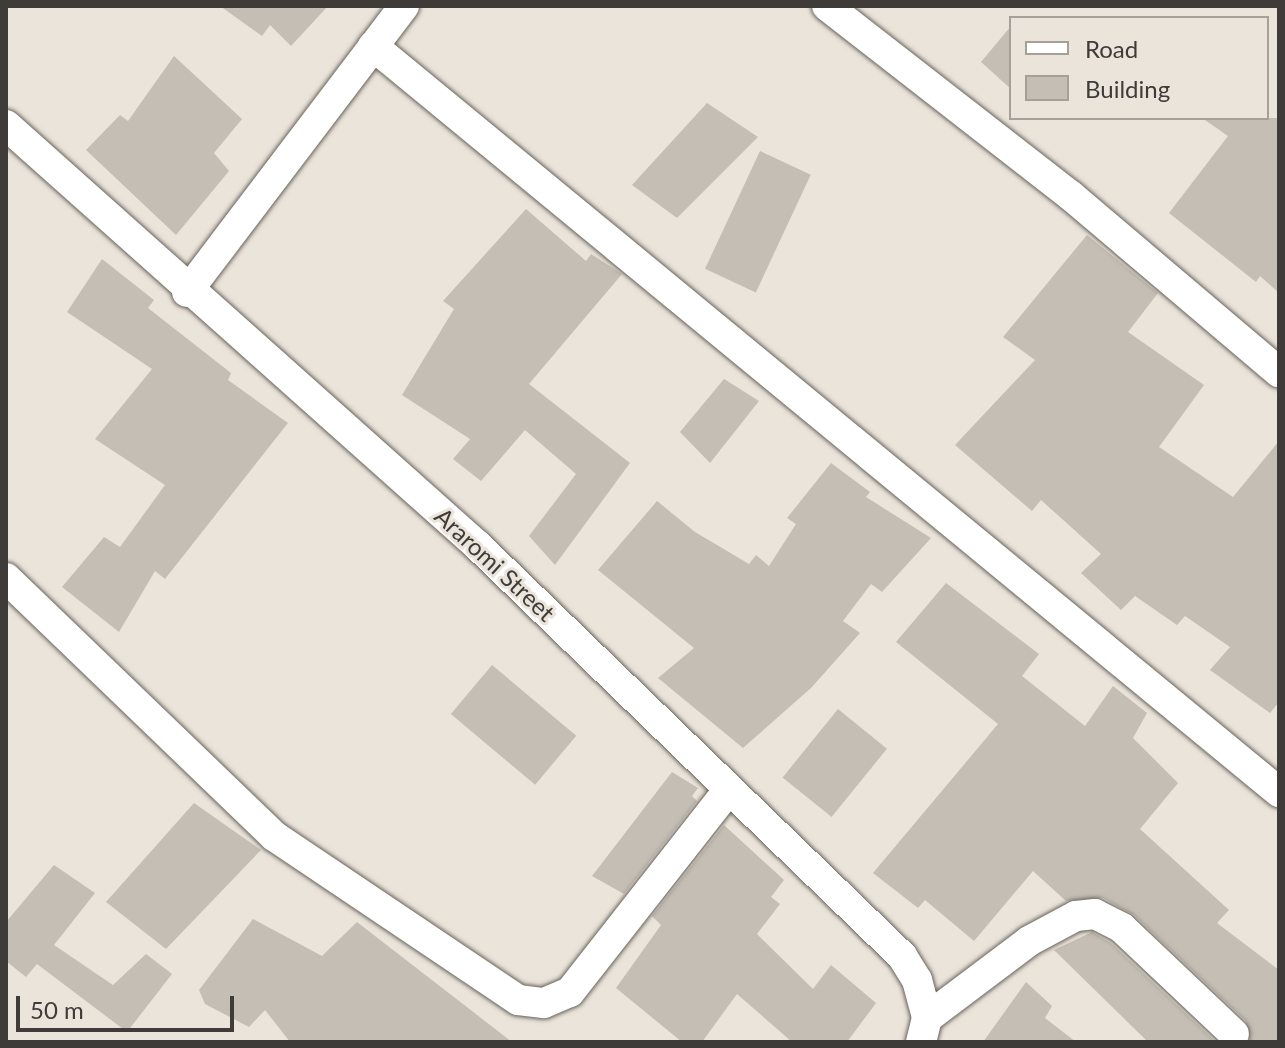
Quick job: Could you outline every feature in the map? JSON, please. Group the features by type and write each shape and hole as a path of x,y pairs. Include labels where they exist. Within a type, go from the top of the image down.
{"street":[{"path":"187,292 404,6"},
{"path":"827,6 1070,195 1279,372"},
{"path":"373,46 1279,792"},
{"name":"Araromi Street","path":"6,125 187,292 478,546 902,956 917,980 924,1030"},
{"path":"6,578 274,836 518,1000 544,1003 570,992 729,789"},
{"path":"924,1030 1029,941 1076,916 1095,914 1122,928 1234,1034"}],"building":[{"path":"220,6 328,6 291,46 270,25 262,36"},
{"path":"1009,28 1009,87 981,62"},
{"path":"174,56 242,119 214,153 229,171 176,235 86,150 120,115 128,121"},
{"path":"707,103 758,137 677,218 632,185"},
{"path":"1279,118 1279,293 1260,276 1256,282 1169,213 1228,136 1205,120"},
{"path":"760,151 811,175 756,292 705,269"},
{"path":"526,209 586,261 591,254 622,274 529,384 630,463 555,565 529,536 576,474 525,430 481,481 453,459 470,439 402,395 454,309 443,301"},
{"path":"1087,235 1158,293 1128,332 1204,385 1159,447 1233,497 1279,441 1279,702 1270,713 1210,670 1230,647 1185,616 1177,625 1135,596 1121,610 1081,573 1101,554 1041,500 1032,511 955,445 1035,360 1003,337"},
{"path":"102,259 154,300 148,308 231,373 228,380 288,423 165,579 155,571 119,632 62,587 104,537 120,547 165,485 95,439 152,369 67,312"},
{"path":"724,379 759,401 710,463 680,432"},
{"path":"831,463 870,492 866,497 931,538 882,592 871,584 843,621 860,633 811,688 743,748 658,678 694,648 598,570 657,501 695,532 749,564 756,555 769,566 796,524 787,518"},
{"path":"946,583 1039,654 1022,676 1085,726 1113,686 1147,713 1133,738 1178,783 1140,829 1229,910 1217,923 1279,970 1279,1042 1250,1042 1246,1021 1134,915 1103,898 1066,901 1033,871 974,941 925,900 918,908 873,873 998,724 896,642"},
{"path":"492,665 576,736 535,785 451,714"},
{"path":"838,709 887,749 832,817 783,777"},
{"path":"672,772 698,788 692,796 697,801 624,894 592,876"},
{"path":"194,803 261,850 166,949 106,902"},
{"path":"724,825 784,880 771,897 780,904 757,934 813,989 831,965 876,1003 847,1042 792,1042 737,994 702,1042 682,1042 616,988 661,925 652,916"},
{"path":"54,865 95,893 54,945 113,985 146,954 172,974 127,1032 37,964 26,977 6,961 6,922"},
{"path":"253,919 322,956 357,922 512,1042 290,1042 265,1010 249,1027 205,1004 199,990"},
{"path":"1092,932 1111,943 1216,1042 1148,1042 1054,950"},
{"path":"1026,982 1052,1006 1045,1018 1076,1042 983,1042"}]}
